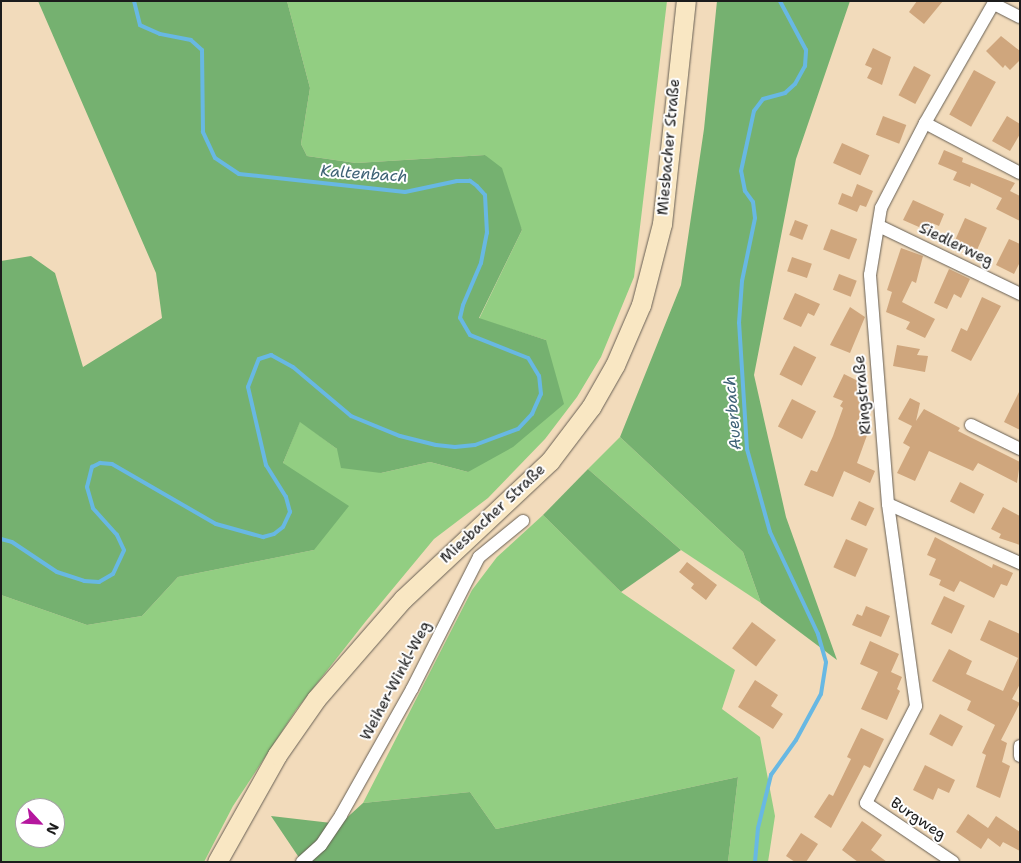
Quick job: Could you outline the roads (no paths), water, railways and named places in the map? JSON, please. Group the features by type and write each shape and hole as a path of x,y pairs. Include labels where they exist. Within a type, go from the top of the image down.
{"main road":[{"name":"Miesbacher Straße","path":"218,862 276,756 316,699 404,599 550,461 591,408 641,305 662,224 686,1"}],"street":[{"path":"995,2 1020,17"},
{"name":"Ringstraße","path":"866,803 916,706 888,504 870,275 882,208 925,123 995,2"},
{"path":"925,123 1020,173"},
{"name":"Siedlerweg","path":"879,226 1020,294"},
{"path":"971,425 1020,449"},
{"path":"888,504 1020,563"},
{"name":"Weiher-Winkl-Weg","path":"302,862 321,845 341,814 412,689 479,557 523,521"},
{"path":"1020,746 1020,756"},
{"name":"Burgweg","path":"866,803 952,862"}],"waterway":[{"name":"Kaltenbach","path":"1,539 12,542 57,572 84,581 99,582 113,574 124,550 117,535 93,508 87,487 92,467 100,463 112,464 216,524 263,537 274,534 283,527 290,512 286,497 266,465 248,387 259,359 271,355 293,367 351,416 400,436 436,445 455,447 475,445 518,429 532,414 541,394 539,376 528,358 470,335 460,318 463,305 481,263 487,233 485,195 477,186 470,181 457,181 405,192 239,174 215,158 203,132 202,50 191,40 160,34 140,25 134,1"},
{"name":"Auerbach","path":"755,862 758,828 771,775 796,740 821,694 826,662 818,634 770,532 747,449 739,323 742,281 755,218 753,202 745,191 741,171 754,111 763,99 785,93 795,84 805,66 806,50 780,1"}]}
